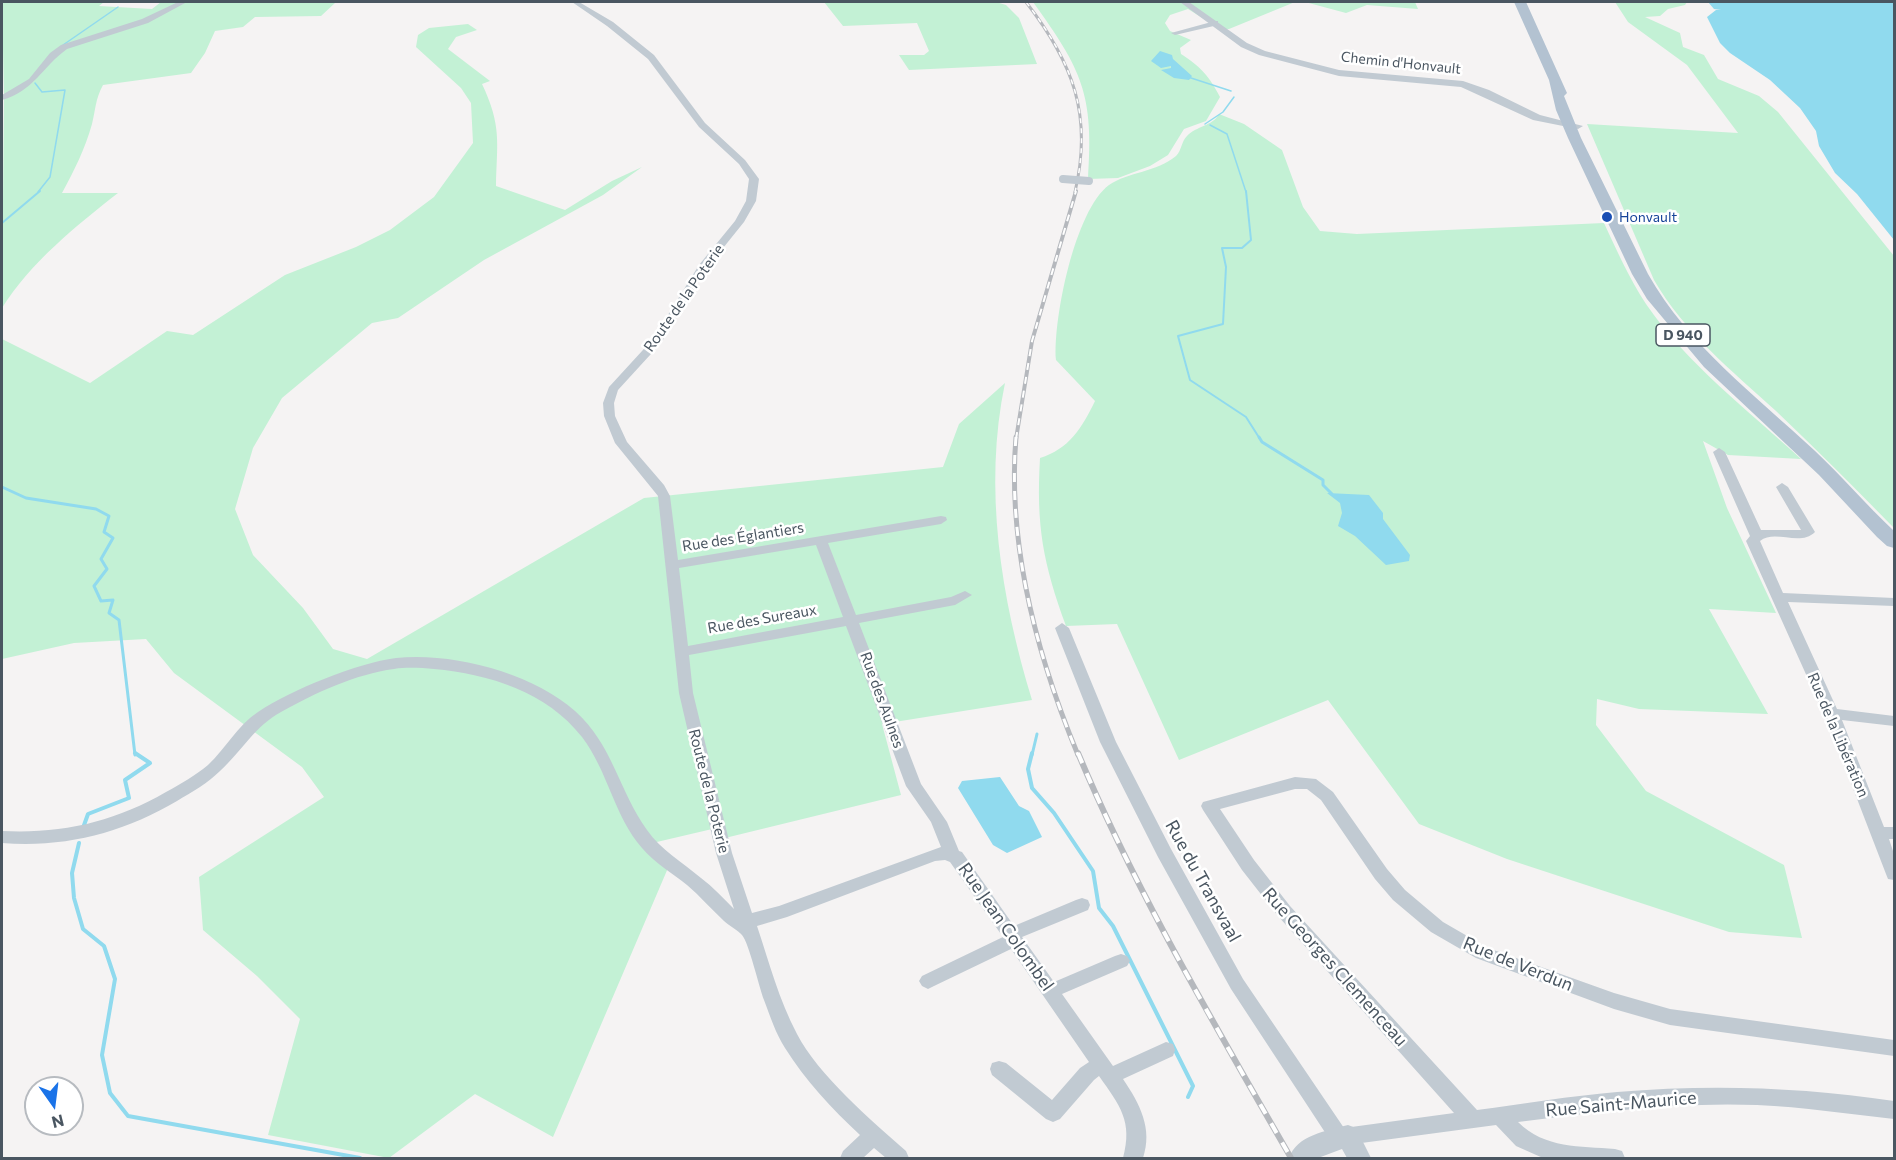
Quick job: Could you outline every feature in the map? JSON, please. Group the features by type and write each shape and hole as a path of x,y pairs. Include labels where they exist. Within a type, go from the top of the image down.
{"main road":[{"name":"D 940","path":"1520,2 1637,269 1668,317 1700,352 1821,467 1894,542"},
{"name":"D 940","path":"1875,525 1894,551"}],"street":[{"path":"2,98 32,81 53,55 64,47 145,21 183,2"},
{"name":"Route de la Poterie","path":"574,2 610,24 651,57 702,125 744,164 754,181 751,201 741,219 703,267 657,341 618,382 610,395 610,417 620,439 662,492 686,693 714,818 747,926 778,1014 790,1040 818,1078 873,1136 899,1158"},
{"name":"Chemin d'Honvault","path":"1184,2 1244,45 1266,54 1343,74 1394,76 1463,84 1546,121 1573,122"},
{"path":"1175,33 1215,23"},
{"path":"1063,179 1089,180"},
{"name":"Rue de la Libération","path":"1719,452 1757,536 1754,543 1886,833 1894,874"},
{"path":"1757,536 1802,535 1809,532 1782,487"},
{"name":"Rue des Églantiers","path":"671,565 941,520"},
{"name":"Rue des Aulnes","path":"821,541 914,786 929,805 949,838 951,854"},
{"name":"Rue des Sureaux","path":"680,652 955,601 965,596"},
{"path":"1778,597 1894,602"},
{"name":"Rue du Transvaal","path":"1062,628 1108,742 1164,852 1237,984 1344,1137"},
{"path":"2,837 68,836 116,825 148,811 201,778 217,765 255,722 289,701 385,665 405,663 460,666 489,672 522,685 552,703 576,723 598,749 626,810 643,838 659,855 702,887 733,920 747,926"},
{"path":"1832,714 1894,721"},
{"name":"Rue de Verdun","path":"1209,806 1295,783 1310,783 1327,796 1399,895 1437,927 1482,953 1614,1001 1670,1017 1894,1048"},
{"name":"Rue Georges Clemenceau","path":"1209,806 1248,865 1279,905 1472,1119"},
{"name":"Rue Jean Colombel","path":"747,926 934,855 951,854 960,861 1107,1070 1138,1125 1138,1145 1133,1158"},
{"path":"928,981 1082,905"},
{"path":"1051,991 1121,961"},
{"path":"999,1069 1053,1113 1087,1074 1107,1070 1166,1050"},
{"name":"Rue Saint-Maurice","path":"1344,1137 1614,1101 1788,1096 1894,1110"},
{"path":"1500,1116 1533,1146 1549,1151 1615,1158"},
{"path":"850,1158 873,1136"},
{"path":"1301,1158 1314,1146 1344,1137 1359,1158"}],"green space":[{"path":"2,2 104,2 99,6 152,9 161,2 349,2 335,3 321,16 255,17 243,27 215,31 205,53 191,73 103,85 86,142 62,193 118,193 40,260 13,291 2,308 4,95"},
{"path":"824,2 996,2 1006,5 1019,18 1037,64 909,70 899,55 924,55 929,51 917,23 843,26"},
{"path":"1033,2 1295,2 1229,29 1220,29 1188,9 1170,15 1165,23 1170,31 1191,40 1180,48 1181,54 1204,72 1220,97 1206,121 1184,129 1168,155 1150,166 1118,178 1088,179 1089,125 1081,84 1074,65 1063,46"},
{"path":"1305,2 1415,2 1418,9 1367,5 1346,13"},
{"path":"1615,2 1687,2 1685,5 1668,9 1660,16 1645,17 1680,33 1683,47 1704,55 1718,79 1759,96 1778,112 1894,256 1894,528 1791,425 1694,334 1654,280 1587,124 1738,133 1687,65 1628,22"},
{"path":"468,24 477,30 456,37 448,49 490,81 482,84 493,111 497,134 496,186 565,210 612,181 642,167 603,195 484,260 398,318 372,323 282,398 253,448 235,509 253,555 303,608 333,649 367,659 644,498 943,467 959,424 1005,383 996,462 999,543 1012,622 1032,700 882,724 901,795 725,838 725,826 644,845 668,868 553,1137 475,1094 389,1158 268,1135 300,1019 257,976 203,930 199,877 324,797 302,767 174,673 146,639 74,643 2,659 2,339 90,383 167,331 193,335 285,275 356,247 390,230 434,197 473,143 471,103 461,88 416,47 418,35 429,28"},
{"path":"1219,114 1244,124 1282,150 1303,207 1320,231 1357,234 1604,223 1634,284 1662,326 1719,386 1801,459 1728,455 1703,441 1727,508 1776,613 1709,609 1768,714 1639,709 1597,699 1596,725 1646,791 1784,865 1802,938 1729,932 1507,859 1419,824 1328,700 1179,760 1117,624 1066,626 1052,583 1043,544 1039,482 1040,458 1059,449 1074,436 1095,401 1056,360 1062,293 1076,241 1097,198 1109,185 1151,169 1176,156 1187,136 1213,121"}],"water":[{"path":"1708,2 1894,2 1894,240 1857,194 1835,173 1819,146 1816,131 1800,108 1770,80 1730,53 1720,43 1707,17 1716,10 1721,10 1714,9"},
{"path":"1160,51 1172,55 1173,59 1192,76 1189,80 1174,78 1161,70 1171,68 1171,66 1161,68 1151,61"},
{"path":"1327,493 1369,495 1383,513 1383,519 1410,555 1409,561 1386,565 1355,536 1338,526 1342,513 1340,503"},
{"path":"1000,777 1019,806 1029,811 1042,837 1007,853 993,845 958,788 962,781"}],"waterway":[{"path":"63,45 118,7"},
{"path":"1188,77 1231,91"},
{"path":"35,83 42,92 65,90 50,177 38,192"},
{"path":"1205,124 1223,112 1234,97"},
{"path":"1210,125 1227,134 1246,192"},
{"path":"2,223 40,191"},
{"path":"1246,191 1251,240 1242,248 1222,248 1226,267 1223,324 1178,336 1190,380 1246,417 1260,439"},
{"path":"1259,437 1262,442 1323,480 1323,485 1332,494"},
{"path":"2,487 26,498 96,509 109,516 104,532 113,538 101,559 107,569 94,586 101,601 113,600 109,613 119,620 135,755"},
{"path":"1032,755 1037,734"},
{"path":"83,828 88,814 129,798 125,780 150,763 135,753"},
{"path":"1032,753 1028,769 1032,788 1054,813 1093,871 1099,908 1113,926 1193,1086 1188,1097"},
{"path":"79,843 72,873 74,898 83,929 104,946 115,979 102,1055 110,1093 128,1116 360,1158"}],"railway":[{"path":"1026,2 1056,47 1075,91 1082,138 1075,192"},
{"path":"1016,439 1032,341 1076,191"},
{"path":"1016,437 1014,478 1016,518 1028,599 1050,679 1078,755"},
{"path":"1078,753 1151,908 1291,1158"}],"place":[{"name":"Honvault","path":"1607,217"}]}
